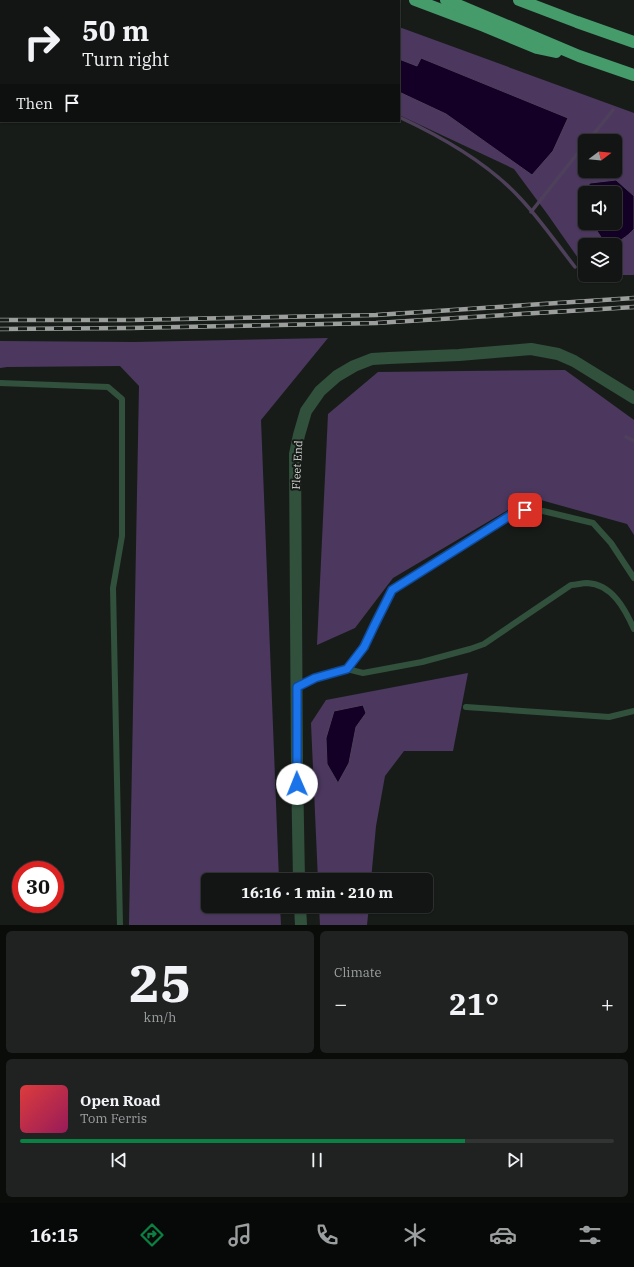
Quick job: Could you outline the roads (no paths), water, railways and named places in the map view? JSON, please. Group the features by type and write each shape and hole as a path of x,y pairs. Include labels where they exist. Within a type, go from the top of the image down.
{"highway":[{"path":"415,0 537,48 579,56"},
{"path":"446,0 579,56 634,75"},
{"path":"519,0 634,42"},
{"path":"537,0 577,22"}],"street":[{"name":"Fleet End","path":"299,873 295,454 306,411 320,390 348,369 372,359 460,356 531,349 558,354 574,361 634,398"},
{"path":"301,913 302,925"}],"lane":[{"path":"0,383 108,387 122,400 122,536 113,588 120,925"},
{"path":"347,669 364,647 392,590 514,513 525,510 544,511 593,523 611,543 634,578"},
{"path":"297,687 315,678 347,669 362,674 422,662 484,644 571,586 587,583 603,587 614,595 626,613 634,629"},
{"path":"466,707 609,717 634,711"}],"waterway":[{"path":"594,134 613,110"},
{"path":"400,118 447,142 479,162 494,174 527,206 575,267"},
{"path":"531,212 578,153"},
{"path":"626,437 634,441"}],"railway":[{"path":"0,320 130,320 376,315 634,298"},
{"path":"0,329 376,323 634,307"}]}
